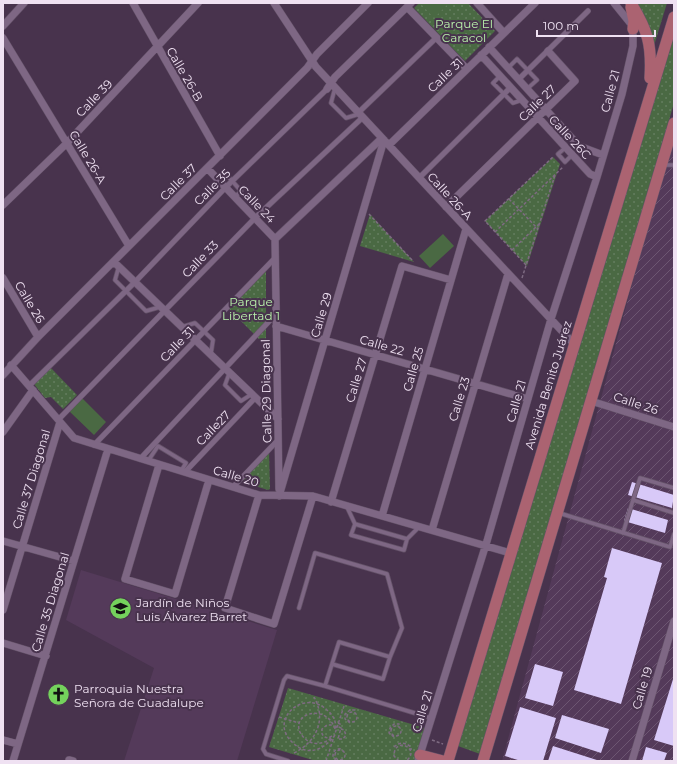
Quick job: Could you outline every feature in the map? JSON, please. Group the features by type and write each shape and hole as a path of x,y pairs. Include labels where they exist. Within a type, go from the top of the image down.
{"main road":[{"path":"631,3 634,21 633,29"},
{"path":"631,3 642,22 650,43 650,95"},
{"name":"Avenida Benito Juárez","path":"448,761 674,17"},
{"path":"483,761 674,124"},
{"path":"417,755 443,761"}],"street":[{"path":"3,26 24,3"},
{"name":"Calle 26-B","path":"133,3 157,48 220,156"},
{"name":"Calle 39","path":"3,205 67,142 198,3"},
{"path":"274,3 312,61"},
{"name":"Calle 37","path":"3,374 38,337 117,264 129,246 307,68 368,3"},
{"path":"476,3 504,32"},
{"name":"Calle 31","path":"275,239 466,69 535,3"},
{"path":"614,3 627,18 633,29"},
{"path":"409,5 436,38 466,69"},
{"name":"Calle 35","path":"31,388 226,187 331,87 335,77 409,5"},
{"path":"519,79 588,11"},
{"name":"Calle 21","path":"417,755 431,718 486,546 550,319 597,177 622,94 633,46 633,29"},
{"name":"Calle 26-A","path":"3,38 129,246"},
{"name":"Calle 33","path":"59,421 163,309 436,38"},
{"name":"Calle 26C","path":"489,47 579,146 603,155"},
{"name":"Calle 27","path":"446,207 575,81 548,51"},
{"name":"Calle 26C","path":"481,55 590,174 597,177"},
{"name":"Calle 26-A","path":"312,61 331,87 385,141 574,344"},
{"path":"419,178 510,88"},
{"name":"Calle 29","path":"279,496 385,141"},
{"name":"Calle 24","path":"208,168 275,239"},
{"name":"Calle 25","path":"382,516 466,229"},
{"name":"Calle 29 Diagonal","path":"275,239 279,496"},
{"name":"Calle 31","path":"94,444 275,258"},
{"path":"117,264 278,419"},
{"name":"Calle 27","path":"331,502 402,266 451,280"},
{"name":"Calle 23","path":"432,530 508,274"},
{"name":"Calle 26","path":"3,278 38,337"},
{"path":"140,459 227,371 276,314"},
{"name":"Calle 22","path":"276,326 528,399"},
{"name":"Calle 20","path":"11,366 74,438 259,495 313,496 510,553"},
{"path":"3,432 31,388"},
{"name":"Calle27","path":"183,472 254,396"},
{"name":"Calle 26","path":"591,400 674,427"},
{"name":"Calle 37 Diagonal","path":"3,610 59,421"},
{"path":"233,487 278,440"},
{"name":"Calle 35 Diagonal","path":"13,761 108,449"},
{"path":"159,465 125,579 174,594 208,480"},
{"path":"259,495 226,608 274,624 313,496"},
{"path":"3,541 74,561"},
{"name":"Calle 19","path":"632,761 674,621"},
{"path":"3,643 46,656"},
{"path":"3,740 18,744"}],"lane":[{"path":"508,68 517,59 537,80 528,89"},
{"path":"500,76 493,83 512,103 522,100"},
{"path":"331,87 331,103 346,118 360,115"},
{"path":"662,165 674,165"},
{"path":"219,180 226,174 241,191 235,197"},
{"path":"117,264 115,280 146,311 163,309"},
{"path":"182,327 195,323 204,331 213,340 210,354"},
{"path":"227,371 225,386 241,400 254,396"},
{"path":"148,461 158,446 186,463 183,472"},
{"path":"623,533 640,478 674,488"},
{"path":"633,500 674,513"},
{"path":"346,506 354,524 351,535 404,550 407,539 419,527"},
{"path":"558,513 670,547 674,534"},
{"path":"354,524 407,539"},
{"path":"299,608 315,553 387,574 402,628 383,679 332,664"},
{"path":"325,686 339,642 390,657"},
{"path":"288,761 266,754 263,749 284,680 287,676 431,718"}],"path":[{"path":"526,265 485,221 556,154"},
{"path":"495,232 566,165"},
{"path":"522,280 556,175"},
{"path":"509,198 538,230"},
{"path":"368,213 416,264"},
{"path":"512,250 540,223"},
{"path":"294,753 303,749 310,742 318,729 318,704 314,697"},
{"path":"333,736 328,744 320,749 303,749 293,743 287,736 284,725 287,714 298,705 307,702 318,704 324,707 334,718 336,722 335,730"},
{"path":"326,761 344,706"},
{"path":"350,723 345,719 345,714 350,710 355,710 354,712 356,714 356,719 350,722 347,720 347,715 350,712 354,712"},
{"path":"333,736 322,743 310,742 300,733 299,722 308,714 319,713 331,720 335,730"},
{"path":"279,717 299,722"},
{"path":"338,723 340,724 339,727 341,729 338,739 341,740 346,737 346,733 341,729"},
{"path":"394,737 390,733 390,728 394,724 399,724 398,726 401,729 401,732 399,735 394,735 391,732 391,728 395,725 398,726"},
{"path":"333,736 328,738 324,737 322,729 326,725 331,725 335,730"},
{"path":"430,740 445,744"},
{"path":"394,748 399,744 406,743 417,755"},
{"path":"399,761 394,756 395,751 398,746 404,745 411,753 406,761"},
{"path":"338,761 333,756 334,752 337,749 342,749"},
{"path":"342,750 345,756 343,759 338,761 335,758 335,754 337,751 342,750"}],"shaded area":[{"path":"674,131 674,761 502,761"},
{"path":"81,570 277,630 237,761 124,761 154,668 66,620"}],"green space":[{"name":"Parque El Caracol","path":"419,3 468,3 495,31 465,61 414,8"},
{"path":"424,3 449,3 434,18 422,5"},
{"path":"635,3 667,3 653,49"},
{"path":"674,28 674,103 480,754 458,746"},
{"path":"553,157 560,164 527,266 485,221"},
{"path":"370,214 414,262 360,246"},
{"path":"443,234 454,246 430,268 419,256"},
{"name":"Parque Libertad 1","path":"266,271 266,346 229,309"},
{"path":"51,368 77,395 63,409 51,397 45,398 34,384"},
{"path":"82,398 106,422 94,435 69,411"},
{"path":"269,450 270,489 268,490 239,481"},
{"path":"288,688 425,728 415,761 316,761 269,747"}],"building":[{"path":"632,482 674,495 672,508 628,495"},
{"path":"628,508 668,520 665,533 624,521"},
{"path":"612,548 662,563 621,704 574,690 607,578 604,577"},
{"path":"535,664 563,672 553,706 525,698"},
{"path":"674,676 674,746 654,740"},
{"path":"520,707 556,718 543,761 521,761 505,756"},
{"path":"562,715 609,729 601,753 555,738"},
{"path":"553,746 600,761 548,761"},
{"path":"646,747 667,753 664,761 642,761"}],"place":[{"name":"Jardín de Niños Luis Álvarez Barret","path":"120,609"},
{"name":"Parroquia Nuestra Señora de Guadalupe","path":"58,695"}]}
